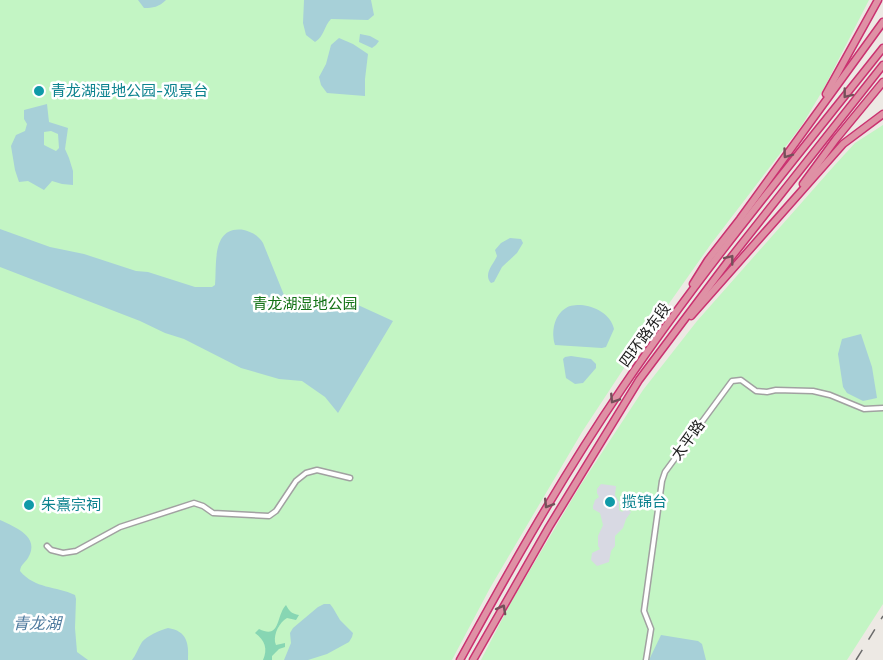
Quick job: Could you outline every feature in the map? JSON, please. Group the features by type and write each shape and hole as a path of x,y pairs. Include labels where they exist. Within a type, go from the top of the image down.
{"highway":[{"path":"810,122 878,0"},
{"path":"674,316 708,260 883,22"},
{"name":"四环路东段","path":"460,660 512,564 623,386 723,250 883,48"},
{"name":"四环路东段","path":"473,660 517,581 639,380 729,260 883,65"},
{"path":"782,214 836,139 883,82"},
{"path":"658,353 843,144 883,114"}],"street":[{"name":"太平路","path":"646,660 651,629 644,611 662,481 665,472 732,381 741,380 756,391 813,391 864,408 883,408"},
{"path":"47,546 51,550 63,553 76,551 120,527 194,503 213,513 269,516 276,511 296,481 306,472 317,470 351,478"}],"green space":[{"name":"青龙湖湿地公园","path":"0,0 869,0 823,90 802,125 711,244 582,432 490,588 452,660 0,660"},
{"path":"883,125 883,604 847,660 481,660 511,602 580,486 643,390 697,321 833,167 855,143"},
{"path":"286,605 291,612 299,615 296,620 287,618 278,628 275,635 276,645 285,643 285,647 272,656 272,660 263,660 265,645 255,633 259,629 266,632 275,629"}],"shaded area":[{"path":"601,484 616,486 615,495 619,502 619,510 622,512 627,508 631,512 623,528 615,536 615,546 611,551 609,562 597,566 591,560 592,553 600,549 598,536 603,525 600,513 593,509 593,506 599,497 597,489"}],"water":[{"path":"138,0 166,0 156,7 144,8"},
{"path":"304,0 371,0 374,15 368,20 331,19 315,42 306,35 303,23"},
{"path":"360,34 379,41 372,48 359,42"},
{"path":"339,38 368,54 365,96 327,93 321,85 319,77 326,64 331,45"},
{"path":"47,104 49,122 68,128 65,149 73,171 73,185 52,181 44,190 28,181 19,182 11,146 16,135 25,131 27,124 24,119 24,110","holes":["51,131 58,134 59,148 56,151 44,145 44,132"]},
{"path":"0,229 50,247 84,254 195,287 215,285 216,257 221,240 233,230 244,230 255,235 263,243 284,295 293,309 325,308 334,302 344,302 358,305 393,321 338,413 325,397 302,381 279,379 241,368 184,339 0,267"},
{"path":"510,238 521,239 523,243 491,283 488,273 497,256 495,250"},
{"path":"581,305 591,307 606,315 612,324 614,329 606,347 555,345 553,335 556,319 568,307"},
{"path":"861,334 872,367 877,398 863,401 847,393 843,387 838,354 842,339"},
{"path":"571,356 591,359 596,364 596,368 583,383 575,384 566,378 563,359"},
{"name":"青龙湖","path":"0,520 13,526 29,539 31,551 20,571 26,577 39,584 75,595 77,652 88,660 0,660"},
{"path":"324,604 330,604 340,620 353,633 349,642 327,654 308,660 284,660 291,643 290,633 293,628"},
{"path":"168,628 179,632 186,639 188,660 132,660 144,640"},
{"path":"661,635 698,641 702,644 706,660 649,660"}],"railway":[{"path":"856,660 883,616"}],"place":[{"name":"青龙湖湿地公园-观景台","path":"39,91"},
{"name":"揽锦台","path":"610,502"},
{"name":"朱熹宗祠","path":"29,505"}]}
